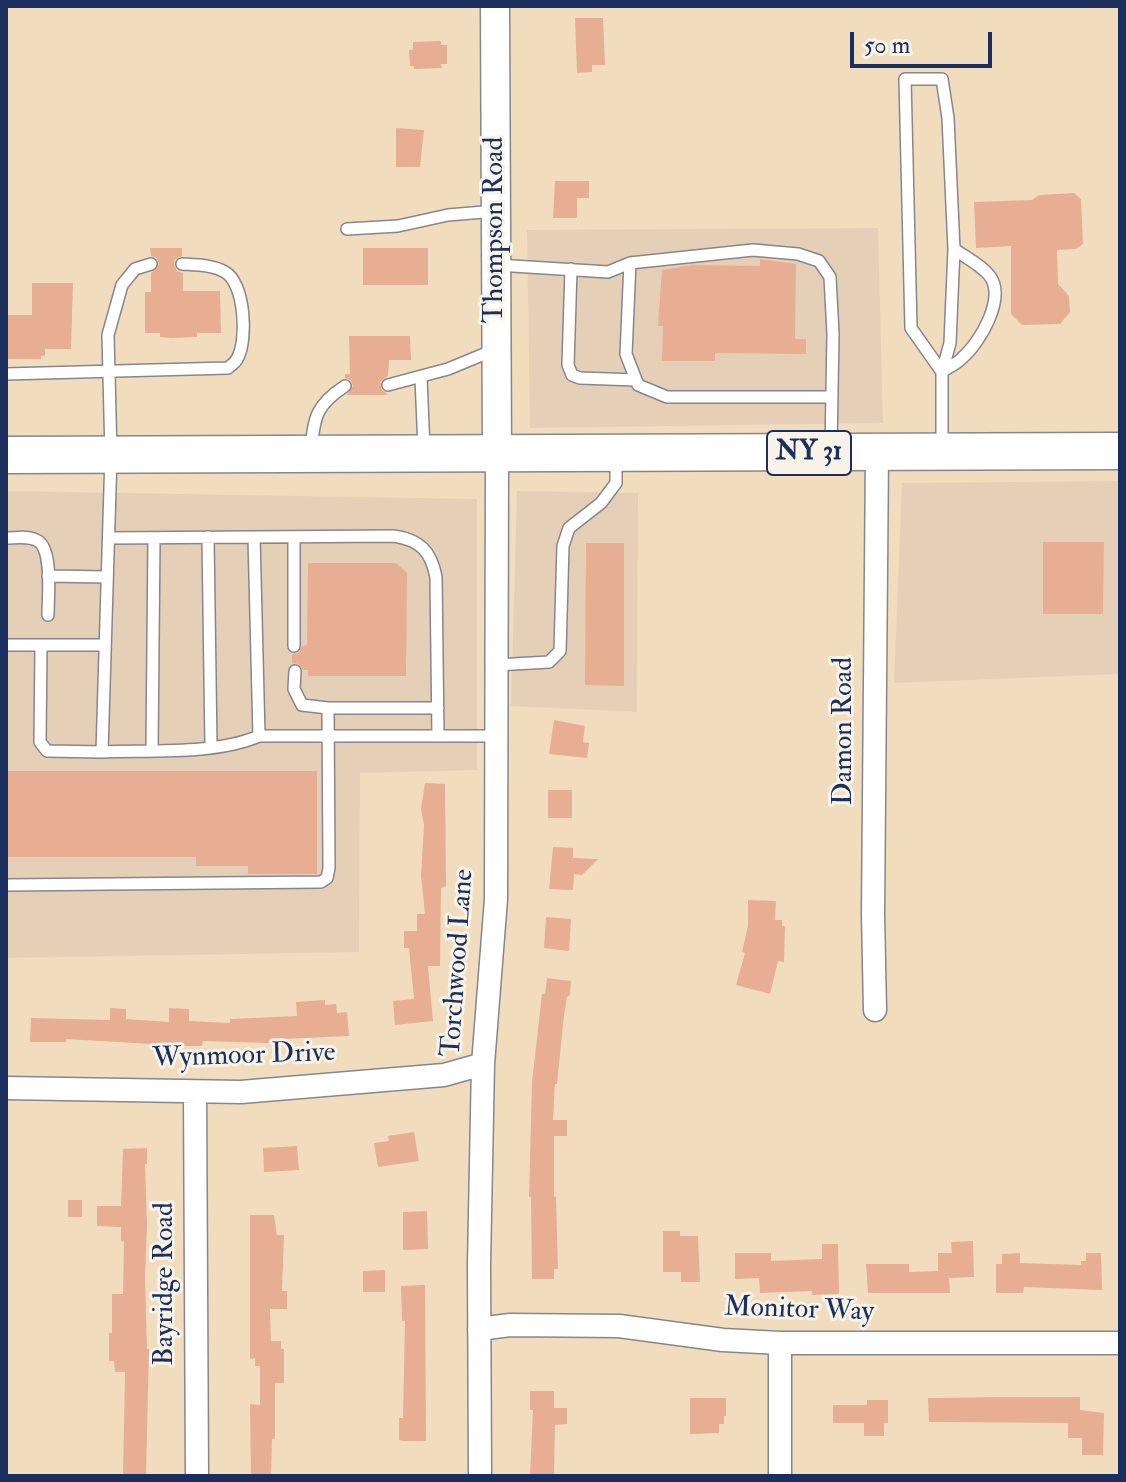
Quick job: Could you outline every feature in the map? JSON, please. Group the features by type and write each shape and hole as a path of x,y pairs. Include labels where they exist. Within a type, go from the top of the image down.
{"main road":[{"name":"NY 31","path":"6,455 1120,451"}],"street":[{"name":"Thompson Road","path":"495,6 497,455"},
{"name":"Damon Road","path":"875,1010 877,453"},
{"name":"Torchwood Lane","path":"480,1476 483,1064 496,899 497,455"},
{"name":"Wynmoor Drive","path":"6,1088 241,1092 444,1075 483,1064"},
{"name":"Bayridge Road","path":"195,1092 197,1476"},
{"name":"Monitor Way","path":"479,1329 510,1325 619,1326 723,1340 780,1343 1118,1343"},
{"path":"780,1343 780,1476"}],"lane":[{"path":"942,372 911,328 905,79 942,79 948,118 954,249 950,343 942,372 942,452"},
{"path":"347,229 398,226 448,215 496,211"},
{"path":"942,372 963,358 979,337 994,302 995,291 990,276 954,249"},
{"path":"497,265 608,272 630,263 753,250 798,254 819,261 830,277 833,334 831,453"},
{"path":"630,263 626,354 638,385 667,397 832,397"},
{"path":"102,752 111,455 108,335 122,285 135,269 151,264"},
{"path":"6,374 228,368 238,359 242,340 242,301 237,283 226,272 205,265 182,264"},
{"path":"571,269 568,365 572,375 636,380"},
{"path":"388,385 421,378 497,349"},
{"path":"421,378 424,455"},
{"path":"311,455 318,409 329,396 345,386"},
{"path":"496,665 549,662 560,651 563,546 569,528 601,503 616,483 616,454"},
{"path":"109,538 394,536 409,538 423,546 432,560 436,577 438,736"},
{"path":"208,537 211,747"},
{"path":"254,537 259,736"},
{"path":"294,537 294,646"},
{"path":"6,538 30,538 40,542 47,554 48,615"},
{"path":"152,749 154,538"},
{"path":"48,576 107,577"},
{"path":"6,645 105,645"},
{"path":"41,645 40,742 47,751 211,747 259,736 496,736"},
{"path":"295,671 294,689 302,705 328,708 438,708"},
{"path":"6,885 321,882 327,878 329,868 328,708"}],"shaded area":[{"path":"878,228 883,423 530,428 527,230"},
{"path":"1120,481 1120,674 894,683 902,483"},
{"path":"6,491 477,499 477,770 360,773 359,952 6,958"},
{"path":"517,491 638,493 637,712 511,706"}],"building":[{"path":"575,18 603,18 605,65 592,65 592,72 577,73"},
{"path":"441,41 441,45 447,45 447,64 441,64 442,68 414,69 410,66 409,50 413,50 413,42"},
{"path":"396,128 424,130 420,167 396,167"},
{"path":"555,181 589,181 589,198 577,198 577,218 553,218"},
{"path":"1074,193 1081,199 1083,244 1076,249 1057,250 1058,284 1069,296 1070,312 1060,324 1022,325 1011,314 1011,246 976,248 974,202 1032,200 1039,195"},
{"path":"150,248 182,248 182,256 175,259 174,264 177,271 183,273 183,291 220,291 221,333 171,338 160,337 160,333 145,333 145,292 151,292 151,273 159,265 157,258 151,256"},
{"path":"363,248 428,248 428,285 363,285"},
{"path":"760,259 796,264 795,339 806,339 806,354 715,353 715,361 662,361 663,326 658,326 662,270 692,265 760,266"},
{"path":"32,283 73,283 71,349 45,349 45,356 41,359 6,359 6,315 32,315"},
{"path":"349,336 410,336 411,360 389,360 388,376 380,382 382,390 388,395 347,395 353,386 351,380 345,378 345,374 350,374"},
{"path":"1043,542 1104,542 1103,614 1043,614"},
{"path":"586,543 624,543 624,686 585,685"},
{"path":"308,563 396,563 407,573 406,676 308,676 308,670 292,663 292,654 299,653 302,646 307,645"},
{"path":"554,720 585,726 583,742 589,743 587,758 549,754"},
{"path":"6,771 317,771 317,874 248,874 248,866 196,866 196,857 6,857"},
{"path":"425,783 445,784 446,886 441,888 440,966 428,966 433,1021 395,1025 393,1001 414,999 409,948 404,948 404,931 417,931 417,914 425,914 421,875 424,825 421,809"},
{"path":"548,790 572,790 572,818 548,818"},
{"path":"553,847 573,848 573,858 598,859 582,875 574,874 573,890 549,889"},
{"path":"748,900 776,901 775,920 782,920 782,926 785,926 784,962 778,961 770,994 736,985 745,953 742,952 748,926"},
{"path":"546,917 571,919 569,951 544,948"},
{"path":"547,978 571,981 555,1084 553,1120 567,1120 567,1136 554,1136 558,1269 554,1269 554,1279 532,1279 529,1197 532,1082 542,994 545,994"},
{"path":"325,1000 325,1005 336,1004 337,1013 347,1012 349,1036 282,1039 268,1043 203,1041 202,1046 66,1039 66,1042 30,1042 31,1018 110,1020 110,1008 126,1009 126,1019 169,1022 169,1008 189,1009 189,1021 230,1023 230,1019 297,1016 296,1002"},
{"path":"414,1132 419,1161 378,1167 374,1143 389,1141 388,1136"},
{"path":"297,1146 299,1170 264,1172 263,1148"},
{"path":"147,1148 145,1277 149,1349 146,1476 123,1476 125,1372 115,1372 114,1361 109,1361 109,1333 112,1333 112,1294 123,1294 124,1241 121,1242 121,1227 97,1226 97,1206 121,1206 123,1149"},
{"path":"68,1200 82,1200 82,1217 68,1217"},
{"path":"427,1211 428,1249 403,1250 403,1212"},
{"path":"250,1215 274,1215 277,1235 284,1235 282,1291 287,1291 287,1309 270,1309 271,1341 281,1341 281,1349 284,1349 284,1383 275,1383 275,1439 272,1439 271,1476 251,1476 250,1404 260,1405 260,1366 255,1366 255,1358 250,1359"},
{"path":"663,1231 680,1231 680,1236 698,1236 700,1282 681,1282 681,1272 663,1272"},
{"path":"973,1241 974,1277 949,1278 950,1293 868,1293 866,1264 909,1264 909,1272 938,1271 938,1253 952,1253 951,1242"},
{"path":"822,1244 838,1244 839,1294 812,1295 812,1291 760,1293 759,1278 735,1279 735,1253 771,1253 771,1261 822,1259"},
{"path":"1020,1253 1020,1263 1081,1265 1081,1261 1086,1261 1086,1253 1101,1253 1102,1290 1024,1287 1023,1293 996,1293 996,1264 1002,1264 1002,1254"},
{"path":"385,1270 385,1292 363,1292 363,1271"},
{"path":"425,1285 426,1441 402,1441 399,1440 399,1418 403,1418 405,1321 402,1321 401,1286"},
{"path":"530,1391 554,1391 554,1408 567,1408 567,1424 555,1425 554,1476 530,1476 533,1410 530,1410"},
{"path":"1080,1397 1080,1410 1104,1413 1103,1455 1082,1455 1082,1438 1068,1438 1068,1423 929,1422 928,1398"},
{"path":"690,1398 726,1398 726,1416 724,1424 719,1424 719,1433 690,1434"},
{"path":"867,1400 888,1400 888,1423 884,1423 884,1436 864,1436 864,1423 833,1423 833,1405 867,1405"}]}
